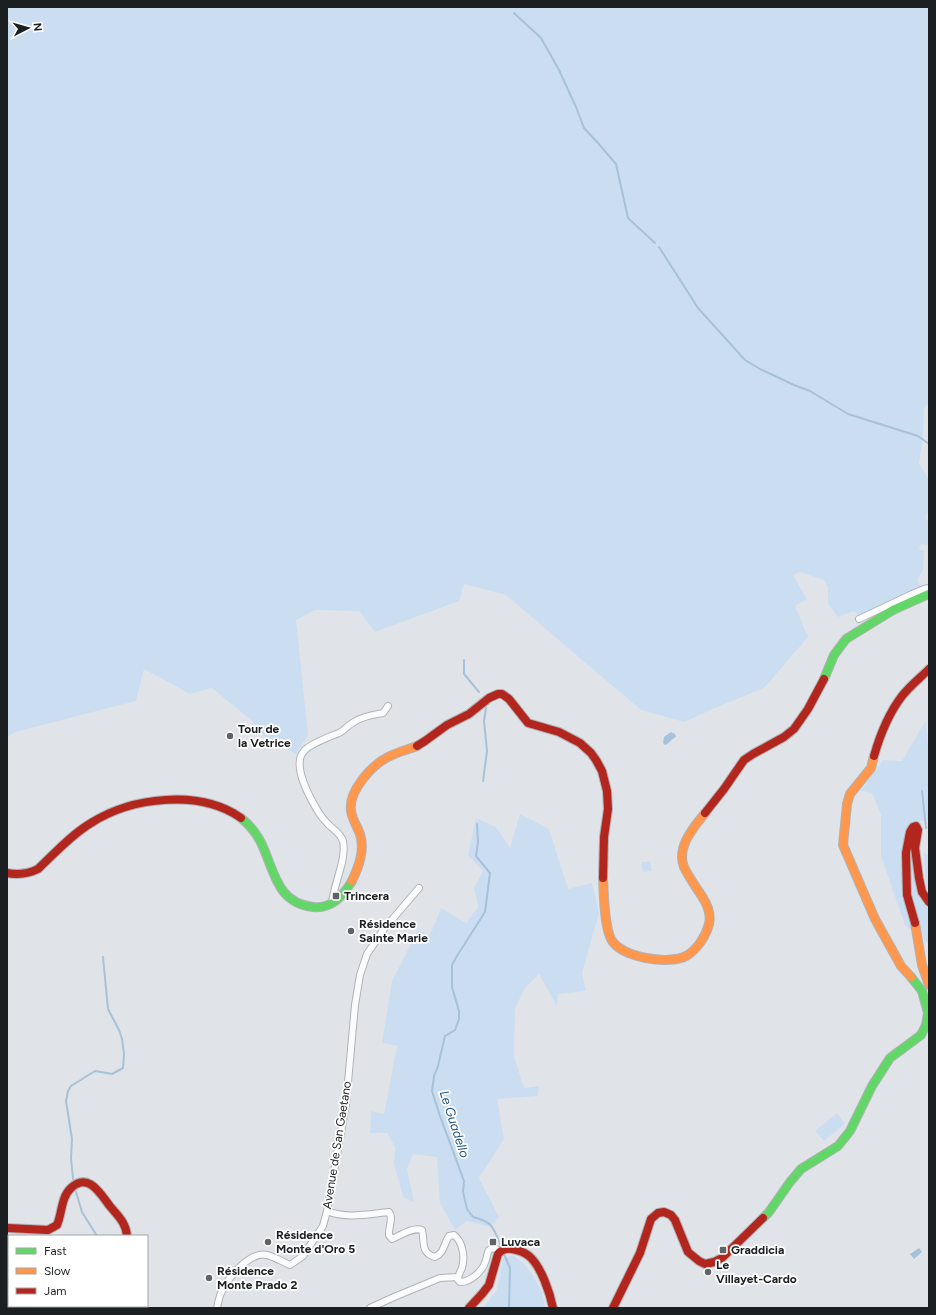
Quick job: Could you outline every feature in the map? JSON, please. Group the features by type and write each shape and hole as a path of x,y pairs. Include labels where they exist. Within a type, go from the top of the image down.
{"street":[{"path":"859,619 912,594 929,588"},
{"path":"7,873 14,875 38,869 89,824 111,813 151,803 175,799 202,801 234,814 250,825 259,838 276,883 286,895 296,903 311,907 321,907 332,904 337,901 352,879 359,866 363,852 362,839 350,813 351,800 354,790 378,763 389,756 422,743 446,726 468,714 488,698 497,694 502,694 508,698 526,722 563,733 577,740 590,750 600,768 607,787 608,804 604,836 604,886 608,930 611,938 617,946 636,956 674,960 686,957 695,950 708,932 710,921 707,904 687,873 683,863 684,848 690,832 743,762 750,755 790,734 800,722 821,686 834,654 845,640 878,618 929,594"},
{"path":"613,1308 640,1253 651,1218 658,1213 664,1212 671,1215 675,1220 688,1252 698,1261 706,1264 722,1258 769,1212 801,1169 838,1146 850,1131 872,1086 890,1058 925,1036 928,1013 922,991 901,966 875,919 851,865 844,845 844,838 847,804 849,798 871,768 878,741 893,709 903,695 929,669"},
{"path":"332,904 332,895 339,876 343,842 340,834 326,823 308,792 299,766 300,758 304,750 342,732 352,722 362,717 383,713 388,706"},
{"path":"929,902 922,892 919,878 915,848 918,830 916,826 913,827 910,832 906,853 907,895 917,929 922,965 929,986"},
{"name":"Avenue de San Gaetano","path":"217,1308 220,1294 224,1286 244,1263 257,1255 266,1255 290,1265 303,1256 323,1226 346,1104 355,1005 360,975 367,954 384,929 419,888"},
{"path":"7,1228 48,1230 56,1226 62,1213 66,1194 70,1189 79,1183 85,1182 98,1190 124,1222 127,1229 127,1235"},
{"path":"327,1211 333,1214 350,1216 389,1212 392,1217 388,1229 388,1235 392,1239 414,1230 422,1230 422,1241 425,1251 429,1256 434,1257 440,1254 443,1250 449,1236 454,1235 461,1244 464,1259 458,1277 460,1282 465,1282 478,1274 486,1262 488,1251 495,1248 500,1251"},
{"path":"469,1308 490,1285 494,1276 496,1259 500,1251 506,1248 518,1250 530,1257 552,1298 553,1308"},
{"path":"370,1308 440,1278 458,1277"}],"shaded area":[{"path":"7,7 929,7 929,404 924,407 923,437 919,464 929,479 929,508 925,518 929,521 929,540 927,545 921,544 919,549 924,551 923,570 917,580 921,587 859,616 854,611 838,617 828,604 828,588 824,580 800,572 793,575 807,599 795,606 808,637 764,688 684,722 641,710 506,595 464,584 459,601 375,632 359,611 315,610 296,620 308,735 296,754 265,738 250,719 212,688 190,694 144,669 136,701 15,732 7,737"},
{"path":"926,720 929,758 929,820 918,821 912,825 903,861 905,903 914,932 905,925 881,856 881,815 872,793 861,791 883,760 902,761"},
{"path":"671,732 675,734 676,737 665,745 663,743 664,737"},
{"path":"520,814 549,829 568,889 592,883 599,913 582,973 586,991 558,994 557,1006 539,974 524,989 515,1009 514,1056 524,1088 539,1086 538,1096 497,1099 504,1139 479,1178 499,1217 490,1227 467,1221 455,1230 440,1203 437,1157 413,1154 407,1169 414,1202 403,1197 394,1164 395,1147 387,1133 370,1133 371,1111 384,1114 397,1046 382,1043 392,981 418,930 430,935 441,908 466,923 478,907 474,888 483,871 468,855 476,818 496,827 510,848"},
{"path":"909,848 912,849 918,886 929,911 929,944 924,940 911,902"},
{"path":"924,853 929,855 929,892 926,887"},
{"path":"650,861 652,871 643,872 641,862"},
{"path":"837,1113 845,1124 824,1141 815,1131"},
{"path":"919,1248 922,1252 914,1259 910,1254"},
{"path":"513,1255 523,1263 534,1278 541,1290 545,1308 483,1308 497,1290 503,1258"},
{"path":"7,1280 8,1307 111,1307 111,1308 7,1308"}],"waterway":[{"path":"514,13 541,38 559,70 584,128 616,164 628,218 655,243"},
{"path":"659,247 698,308 745,360 760,369 810,391 848,414 918,436 929,444"},
{"name":"Le Guadello","path":"464,660 464,674 479,692"},
{"name":"Le Guadello","path":"483,781 487,751 484,721 486,708"},
{"path":"922,791 926,828"},
{"name":"Le Guadello","path":"477,824 478,842 476,856 490,873 485,912 452,965 452,987 459,1011 459,1019 455,1030 445,1036 438,1066 434,1076 432,1091 464,1181 463,1192 467,1209 473,1217 484,1221 491,1226 496,1233 500,1244"},
{"path":"73,1179 71,1158 72,1139 66,1101 68,1091 71,1086 95,1071 112,1074 123,1068 124,1054 122,1039 108,1009 103,957"},
{"path":"76,1192 82,1212 96,1235"},
{"name":"Le Guadello","path":"504,1254 510,1268 509,1308"}],"traffic: fast":[{"path":"824,679 834,655 846,639 893,610 929,594"},
{"path":"241,818 256,835 263,847 279,886 292,900 313,907 326,906 341,896 352,881"},
{"path":"763,1218 801,1169 838,1146 850,1131 872,1086 890,1058 921,1035 926,1025 928,1013 922,991 911,977"}],"traffic: slow":[{"path":"352,881 362,852 360,834 353,820 351,811 353,795 368,772 375,766 388,757 417,746"},
{"path":"874,756 871,768 850,794 847,804 843,845 875,919 901,966 911,977"},
{"path":"603,878 607,926 611,939 616,946 635,955 657,960 678,959 686,956 694,950 700,942 706,933 710,921 709,911 706,904 686,871 682,860 682,852 687,838 705,813"},
{"path":"915,923 922,965 929,985"}],"traffic: jam":[{"path":"874,756 885,724 897,703 908,689 929,669"},
{"path":"705,813 744,760 784,737 794,729 808,709 824,679"},
{"path":"417,746 447,725 469,714 489,698 498,694 502,694 509,699 528,723 559,732 580,743 596,760 602,771 607,791 608,809 604,837 603,878"},
{"path":"7,873 23,874 38,869 70,839 91,823 126,807 146,802 186,800 206,803 224,809 241,818"},
{"path":"915,923 907,895 906,853 910,832 913,827 916,826 918,830 915,848 919,878 922,892 929,902"},
{"path":"7,1228 48,1230 57,1225 65,1196 71,1188 83,1182 88,1183 98,1190 123,1223 127,1235"},
{"path":"613,1308 640,1253 651,1219 658,1213 664,1212 671,1215 675,1220 688,1252 705,1264 722,1258 763,1218"},
{"path":"469,1308 489,1285 498,1254 503,1250 508,1249 523,1252 533,1260 544,1280 553,1308"}],"place":[{"name":"Tour de la Vetrice","path":"230,736"},
{"name":"Trincera","path":"336,896"},
{"name":"Résidence Sainte Marie","path":"351,931"},
{"name":"Résidence Monte d'Oro 5","path":"268,1242"},
{"name":"Luvaca","path":"493,1242"},
{"name":"Graddicia","path":"723,1250"},
{"name":"Le Villayet-Cardo","path":"708,1272"},
{"name":"Résidence Monte Prado 2","path":"209,1278"}]}
